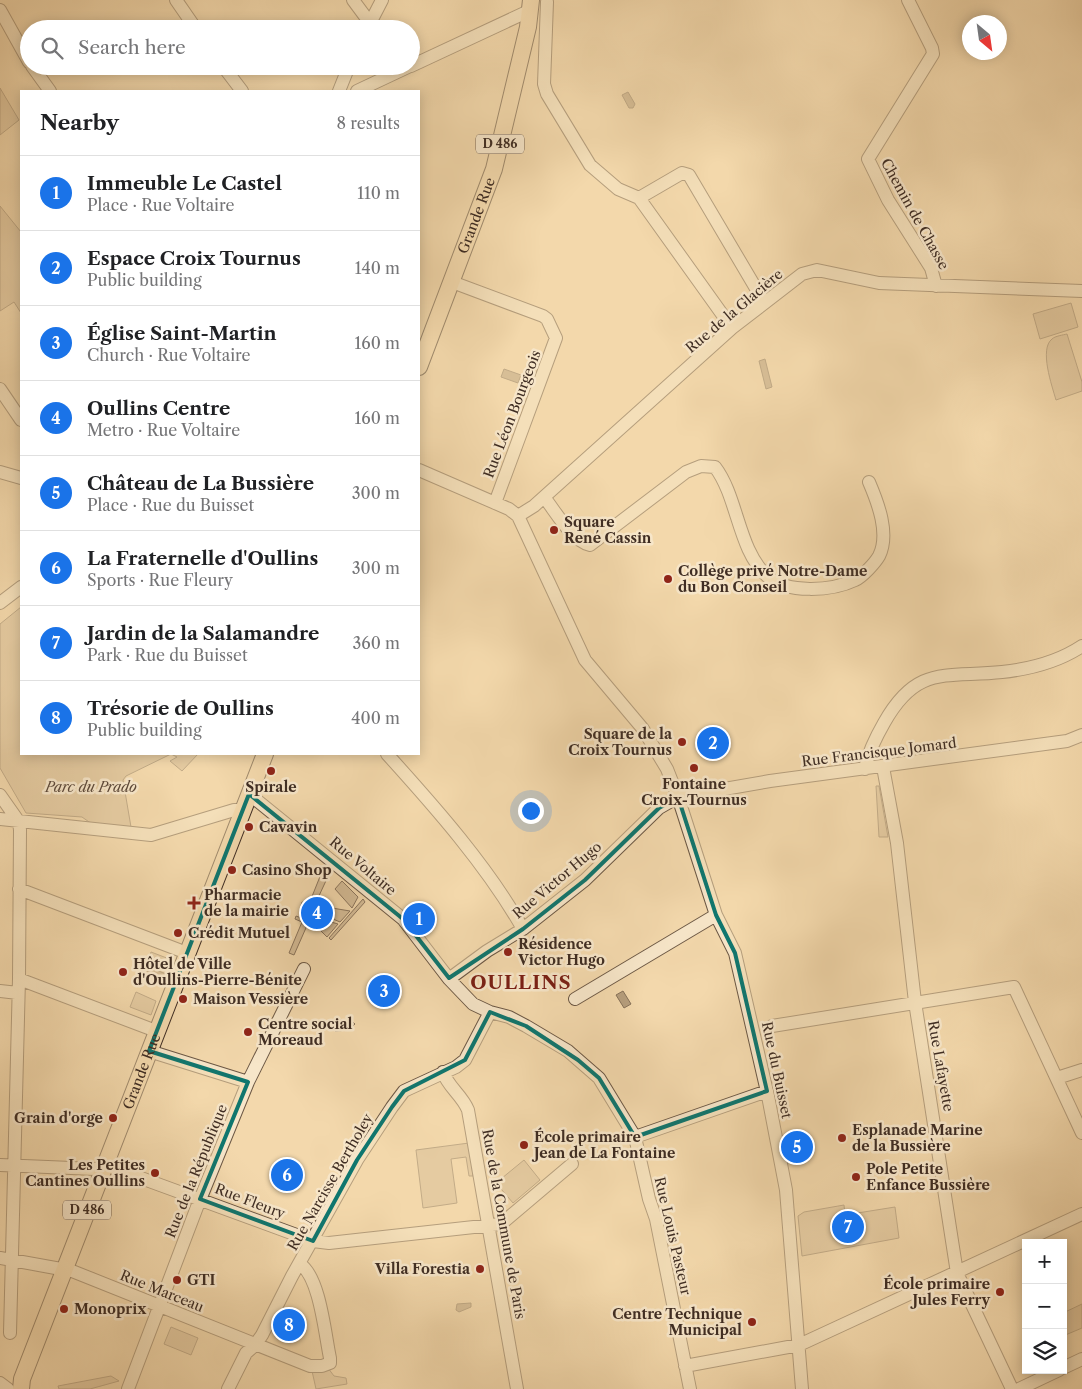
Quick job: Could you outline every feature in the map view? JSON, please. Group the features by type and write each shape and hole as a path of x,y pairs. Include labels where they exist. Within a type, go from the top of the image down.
{"main road":[{"name":"Grande Rue","path":"420,361 452,282 494,169 538,3"},
{"name":"Grande Rue","path":"21,1389 22,1379 63,1269 265,755"}],"street":[{"path":"176,0 190,20"},
{"path":"354,0 365,20"},
{"path":"371,20 382,0"},
{"name":"Chemin de Chasse","path":"908,0 933,54 868,159 888,200 931,268 936,286"},
{"path":"420,62 538,3 546,94 590,165 618,189 639,198 732,328"},
{"path":"0,10 20,46"},
{"path":"38,75 49,90"},
{"path":"230,75 241,90"},
{"path":"339,90 345,75"},
{"path":"359,90 392,75"},
{"path":"639,198 682,173 689,175 764,302"},
{"name":"Rue de la Glacière","path":"518,516 529,510 545,496 732,328 802,274 817,270 879,283 1082,291"},
{"name":"Rue Léon Bourgeois","path":"452,282 543,316 549,323 556,338 495,503"},
{"path":"0,389 20,419"},
{"path":"545,496 583,543 590,545 686,472 701,466 715,467 755,561 768,577 783,586 814,588 836,586 857,580 879,556 882,533 881,511 870,482"},
{"path":"420,470 495,503 518,516"},
{"path":"0,472 20,478"},
{"name":"Rue du Buisset","path":"518,516 583,657 644,729 666,769 678,797 716,915 735,953 767,1091 786,1190 800,1345 802,1389"},
{"path":"0,603 20,588"},
{"path":"865,769 874,742 897,700 915,686 946,674 1001,672 1038,666 1071,653 1082,646"},
{"name":"Rue Francisque Jomard","path":"678,797 732,787 1067,741 1082,735"},
{"path":"388,755 487,875 512,908 523,929"},
{"name":"Rue Lafayette","path":"883,767 897,843 915,1002 957,1272 1012,1389"},
{"name":"Rue Voltaire","path":"250,794 403,919 449,978 473,1004 490,1012"},
{"path":"0,796 0,809"},
{"path":"0,796 19,822 19,979 13,1165 5,1259 10,1333"},
{"name":"Rue Victor Hugo","path":"449,978 487,950 523,929 585,880 659,808 678,797"},
{"path":"0,819 152,835 234,810 243,810"},
{"path":"19,888 187,953"},
{"path":"575,998 716,915"},
{"name":"Rue de la République","path":"128,1389 200,1199 248,1082 304,969"},
{"path":"19,979 156,1031"},
{"path":"772,1026 1014,987 1082,1133"},
{"path":"0,991 18,993"},
{"name":"Rue Narcisse Bertholey","path":"237,1389 253,1356 255,1345 357,1160 392,1107 404,1091 464,1060 490,1012"},
{"name":"Rue Louis Pasteur","path":"490,1012 509,1016 526,1026 578,1060 599,1078 635,1137 649,1199 656,1219 690,1389"},
{"path":"149,1051 248,1082"},
{"path":"1057,1078 1082,1070"},
{"name":"Rue de la Commune de Paris","path":"443,1072 447,1083 463,1098 468,1110 490,1226 517,1389"},
{"path":"635,1137 767,1091"},
{"path":"490,1226 501,1224 572,1164"},
{"name":"Rue Fleury","path":"0,1165 122,1170 313,1241 328,1243 490,1226"},
{"path":"685,1366 800,1345 1082,1214"},
{"name":"Rue Marceau","path":"5,1259 63,1269 160,1305 310,1366 322,1366 330,1363 330,1358 313,1280 300,1264"},
{"name":"Rue Narcisse Bertholey","path":"228,1389 246,1353 255,1345"},
{"path":"1067,1366 1082,1360"},
{"path":"1019,1389 1051,1374"},
{"path":"0,1383 8,1389"}],"highlighted area":[{"path":"249,794 403,919 449,978 523,929 585,880 659,808 678,797 716,915 735,953 767,1091 635,1137 599,1078 578,1060 526,1026 490,1012 465,1060 404,1091 357,1160 313,1241 200,1199 248,1082 149,1051"}],"green space":[{"path":"0,88 19,120 0,135"},
{"path":"0,206 20,231 20,311 14,302 0,311"},
{"path":"1071,303 1078,327 1040,339 1033,314"},
{"path":"1067,334 1082,382 1082,391 1056,400 1046,359 1048,344 1057,336"},
{"name":"Parc du Prado","path":"20,608 20,755 169,755 126,776 123,780 131,827 92,824 82,817 26,813 0,768 0,624"},
{"path":"173,755 197,755 182,771 170,761 177,757"},
{"path":"876,786 879,786 888,837 879,837"},
{"path":"323,869 330,872 312,911 301,906 302,902 309,904"},
{"path":"342,881 358,897 352,908 335,889"},
{"path":"363,899 365,902 331,940 329,938"},
{"path":"326,907 350,911 340,922 326,916"},
{"path":"296,916 309,921 294,955 289,953 302,922 295,919"},
{"path":"324,920 338,924 327,937 320,930"},
{"path":"151,952 172,960 166,974 146,967"},
{"path":"136,992 156,1001 151,1015 130,1007"},
{"path":"340,1020 352,1021 355,1024 349,1030 335,1031"},
{"path":"469,1143 473,1176 469,1176 466,1157 451,1159 457,1203 423,1208 416,1150"},
{"path":"524,1160 540,1180 513,1203 496,1183"},
{"path":"844,1205 845,1215 895,1207 899,1238 802,1256 798,1216 804,1212"},
{"path":"1082,1304 1082,1328 1067,1334 1067,1329 1067,1311"},
{"path":"171,1327 198,1338 191,1355 164,1344"},
{"path":"328,1368 334,1376 346,1378 347,1384 316,1389 312,1371"},
{"path":"111,1376 119,1381 90,1389 59,1389 58,1386"}],"shaded area":[{"path":"628,92 635,104 633,108 629,108 622,95"},
{"path":"765,359 772,387 766,389 759,361"},
{"path":"504,369 521,375 518,383 501,377"},
{"path":"145,966 166,974 165,978 144,970"},
{"path":"623,991 631,1004 624,1008 616,995"},
{"path":"471,1303 471,1307 459,1312 456,1310 457,1304"}],"place":[{"name":"Square René Cassin","path":"554,530"},
{"name":"Collège privé Notre-Dame du Bon Conseil","path":"668,579"},
{"name":"Square de la Croix Tournus","path":"682,742"},
{"name":"Espace Croix Tournus","path":"713,743"},
{"name":"Fontaine Croix-Tournus","path":"694,768"},
{"name":"Spirale","path":"271,771"},
{"name":"Cavavin","path":"249,827"},
{"name":"Casino Shop","path":"232,870"},
{"name":"Pharmacie de la mairie","path":"194,903"},
{"name":"Oullins Centre","path":"317,913"},
{"name":"Immeuble Le Castel","path":"419,919"},
{"name":"Crédit Mutuel","path":"178,933"},
{"name":"Résidence Victor Hugo","path":"508,952"},
{"name":"Hôtel de Ville d'Oullins-Pierre-Bénite","path":"123,972"},
{"name":"Église Saint-Martin","path":"384,991"},
{"name":"Maison Vessière","path":"183,999"},
{"name":"Centre social Moreaud","path":"248,1032"},
{"name":"Grain d'orge","path":"113,1118"},
{"name":"Esplanade Marine de la Bussière","path":"842,1138"},
{"name":"École primaire Jean de La Fontaine","path":"524,1145"},
{"name":"Château de La Bussière","path":"797,1147"},
{"name":"Les Petites Cantines Oullins","path":"155,1173"},
{"name":"La Fraternelle d'Oullins","path":"287,1175"},
{"name":"Pole Petite Enfance Bussière","path":"856,1177"},
{"name":"Jardin de la Salamandre","path":"848,1227"},
{"name":"Villa Forestia","path":"480,1269"},
{"name":"GTI","path":"177,1280"},
{"name":"École primaire Jules Ferry","path":"1000,1292"},
{"name":"Monoprix","path":"64,1309"},
{"name":"Centre Technique Municipal","path":"752,1322"},
{"name":"Trésorie de Oullins","path":"289,1325"}],"district":[{"name":"OULLINS","path":"521,982"}]}
